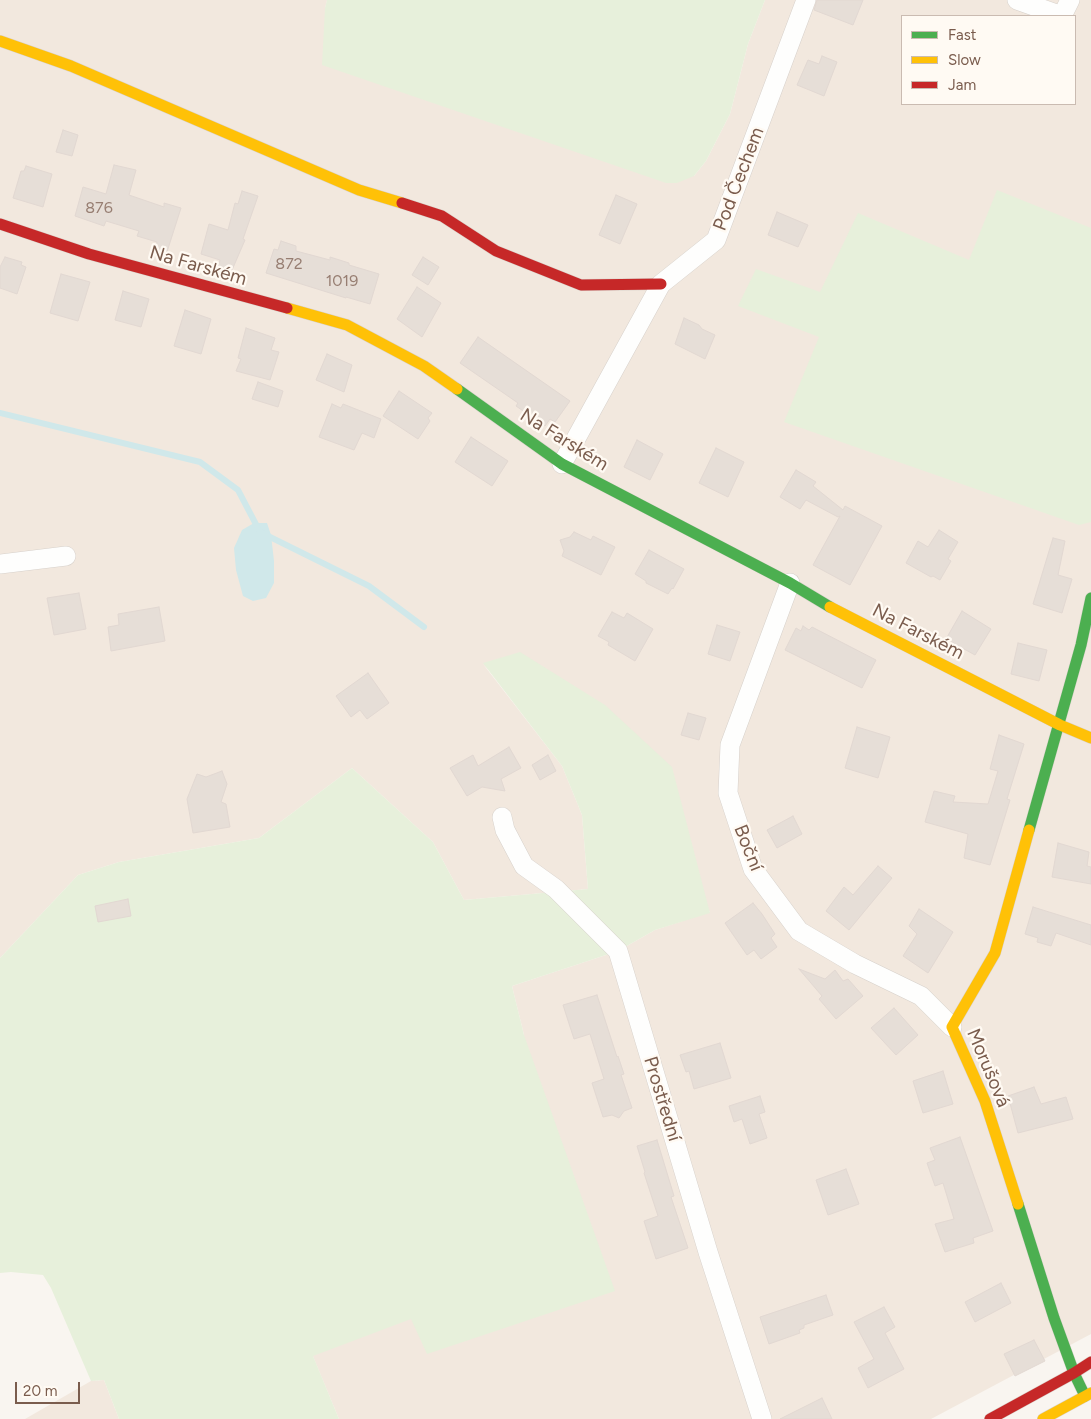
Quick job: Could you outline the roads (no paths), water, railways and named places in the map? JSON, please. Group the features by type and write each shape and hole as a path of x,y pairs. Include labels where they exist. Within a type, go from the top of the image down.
{"street":[{"name":"Pod Čechem","path":"562,464 661,284 716,240 806,0"},
{"path":"1017,0 1059,15"},
{"path":"1062,15 1070,0"},
{"path":"0,42 71,66 359,190 442,216 496,251 581,285 661,284"},
{"name":"Na Farském","path":"0,224 89,254 347,325 424,366 562,464 790,583 831,608 1060,725 1091,738"},
{"path":"0,564 66,556"},
{"name":"Boční","path":"790,583 730,745 728,794 753,870 799,931 855,964 921,996 952,1027"},
{"name":"Morušová","path":"1088,1395 1074,1373 1054,1318 985,1100 952,1027 995,953 1060,725 1091,598"},
{"name":"Prostřední","path":"502,817 505,830 524,866 556,888 618,951 708,1252 762,1419"},
{"path":"990,1419 1091,1362"},
{"path":"1044,1419 1088,1395"}],"water":[{"path":"254,523 267,523 271,535 274,583 266,598 253,601 243,596 236,570 234,548 242,530"}],"waterway":[{"path":"0,413 200,462 238,490 260,532 369,586 424,627"}]}
